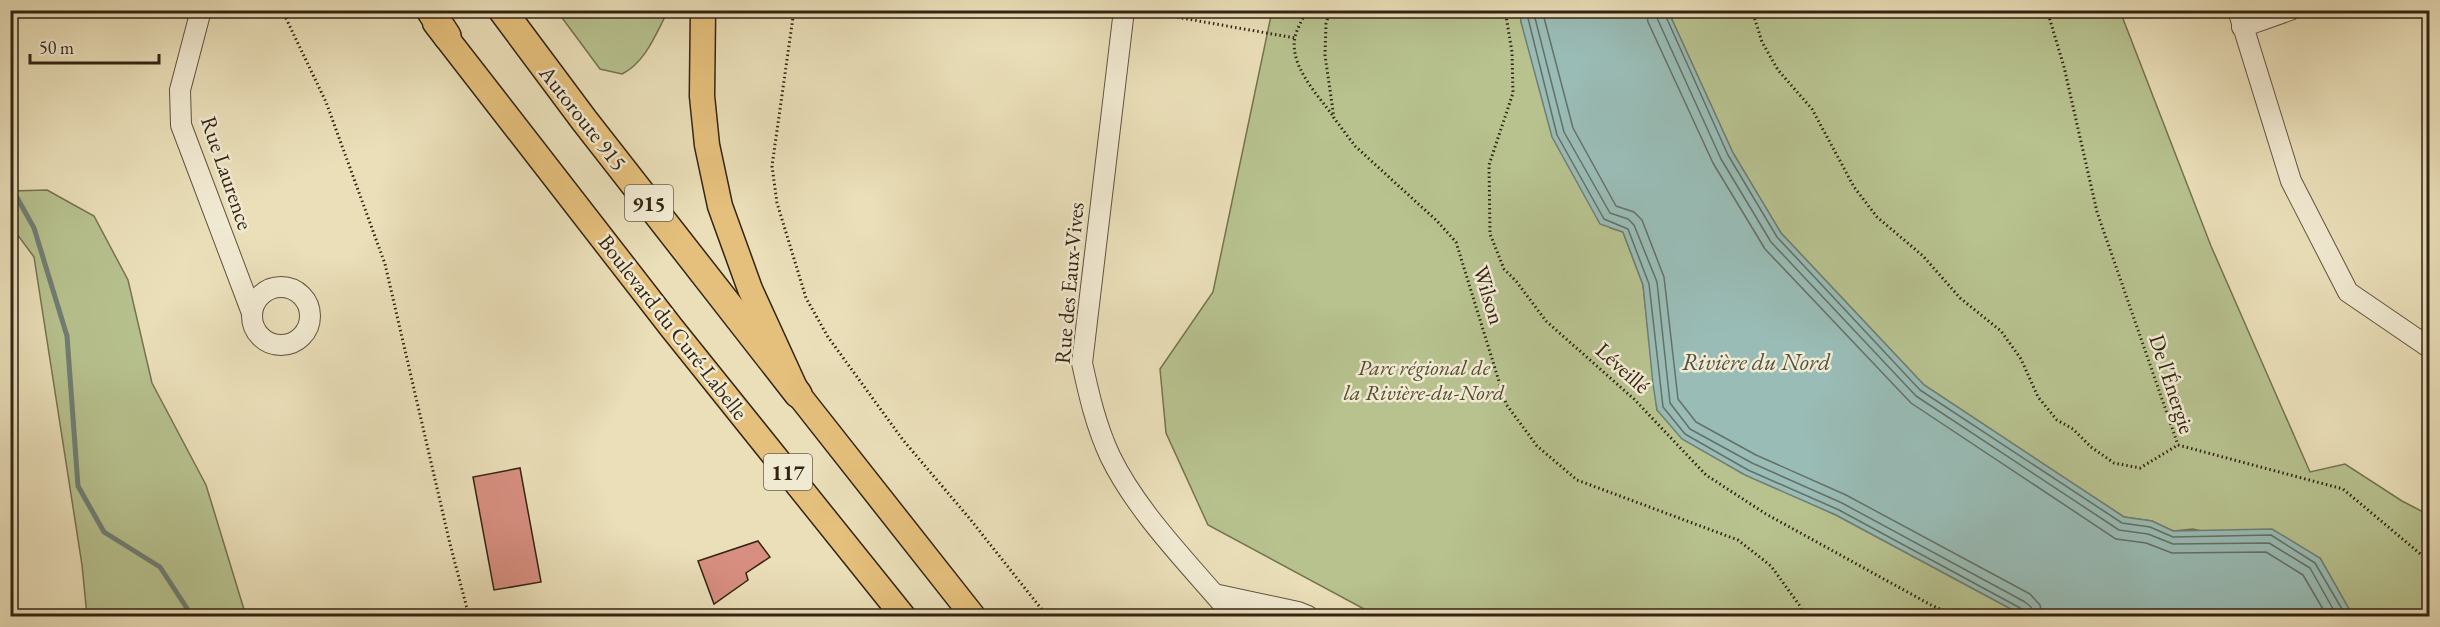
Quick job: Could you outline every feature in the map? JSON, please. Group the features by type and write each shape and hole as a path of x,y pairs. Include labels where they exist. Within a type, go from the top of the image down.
{"highway":[{"path":"430,10 447,36"},
{"name":"Autoroute 915","path":"502,10 578,112 798,394"}],"main road":[{"name":"Boulevard du Curé-Labelle","path":"423,10 447,36 671,327 903,616"},
{"path":"703,10 701,46 704,119 711,170 720,206 746,279 798,394"},
{"name":"117","path":"798,394 974,616"}],"street":[{"name":"Rue Laurence","path":"201,10 180,90 181,125 252,313"},
{"name":"Rue des Eaux-Vives","path":"1124,10 1082,363 1093,414 1111,457 1144,510 1233,616"},
{"path":"2290,10 2240,19 2291,181 2348,292 2430,348"},
{"path":"1214,594 1308,616"}],"path":[{"path":"282,10 326,102 385,264 469,616"},
{"path":"794,10 772,166 780,214 807,298 841,356 903,440 970,519 1047,616"},
{"path":"1140,10 1295,38"},
{"path":"1307,10 1295,38 1296,55 1301,70 1334,118"},
{"name":"Wilson","path":"1330,10 1326,24 1325,55 1334,118 1354,146 1437,221 1456,242 1506,404 1537,446 1577,480 1738,540 1772,566 1800,606 1803,616"},
{"name":"Léveillé","path":"1505,10 1512,52 1513,93 1489,165 1490,234 1503,268 1516,281 1546,321 1634,399 1706,475 1766,514 1931,605 1956,616"},
{"name":"De l'Énergie","path":"1752,10 1762,42 1778,70 1812,109 1854,187 1877,217 1923,256 1960,298 2001,331 2021,359 2038,397 2057,420 2073,429 2091,447 2114,463 2140,468 2178,445 2097,212 2064,67 2047,10"},
{"path":"2178,445 2343,489 2430,562"}],"green space":[{"path":"557,11 668,11 644,55 622,74 600,69"},
{"name":"Parc régional de la Rivière-du-Nord","path":"1272,11 1520,11 1521,22 1610,228 1623,232 1643,285 1657,410 1740,472 1836,515 2024,616 1377,616 1208,525 1166,433 1160,369 1213,292"},
{"path":"1668,11 2120,11 2211,246 2310,472 2345,464 2402,501 2429,515 2429,616 2353,616 2320,558 2193,529 2173,531 2152,521 2124,517 1924,385 1781,233 1733,153"},
{"path":"47,190 94,216 128,280 152,383 206,485 246,616 87,616 82,565 34,257 11,226 11,191"}],"water":[{"name":"Rivière du Nord","path":"1520,11 1668,11 1733,153 1781,233 1924,385 2124,517 2152,521 2173,531 2272,529 2320,558 2353,616 2024,616 1836,515 1745,475 1682,439 1657,410 1643,285 1623,232 1600,224 1552,137"}],"building":[{"path":"520,468 541,582 494,590 473,477"},
{"path":"758,541 770,557 746,573 748,580 714,604 698,561"}],"waterway":[{"path":"10,185 34,228 67,336 78,486 104,532 160,567 192,616"}]}
